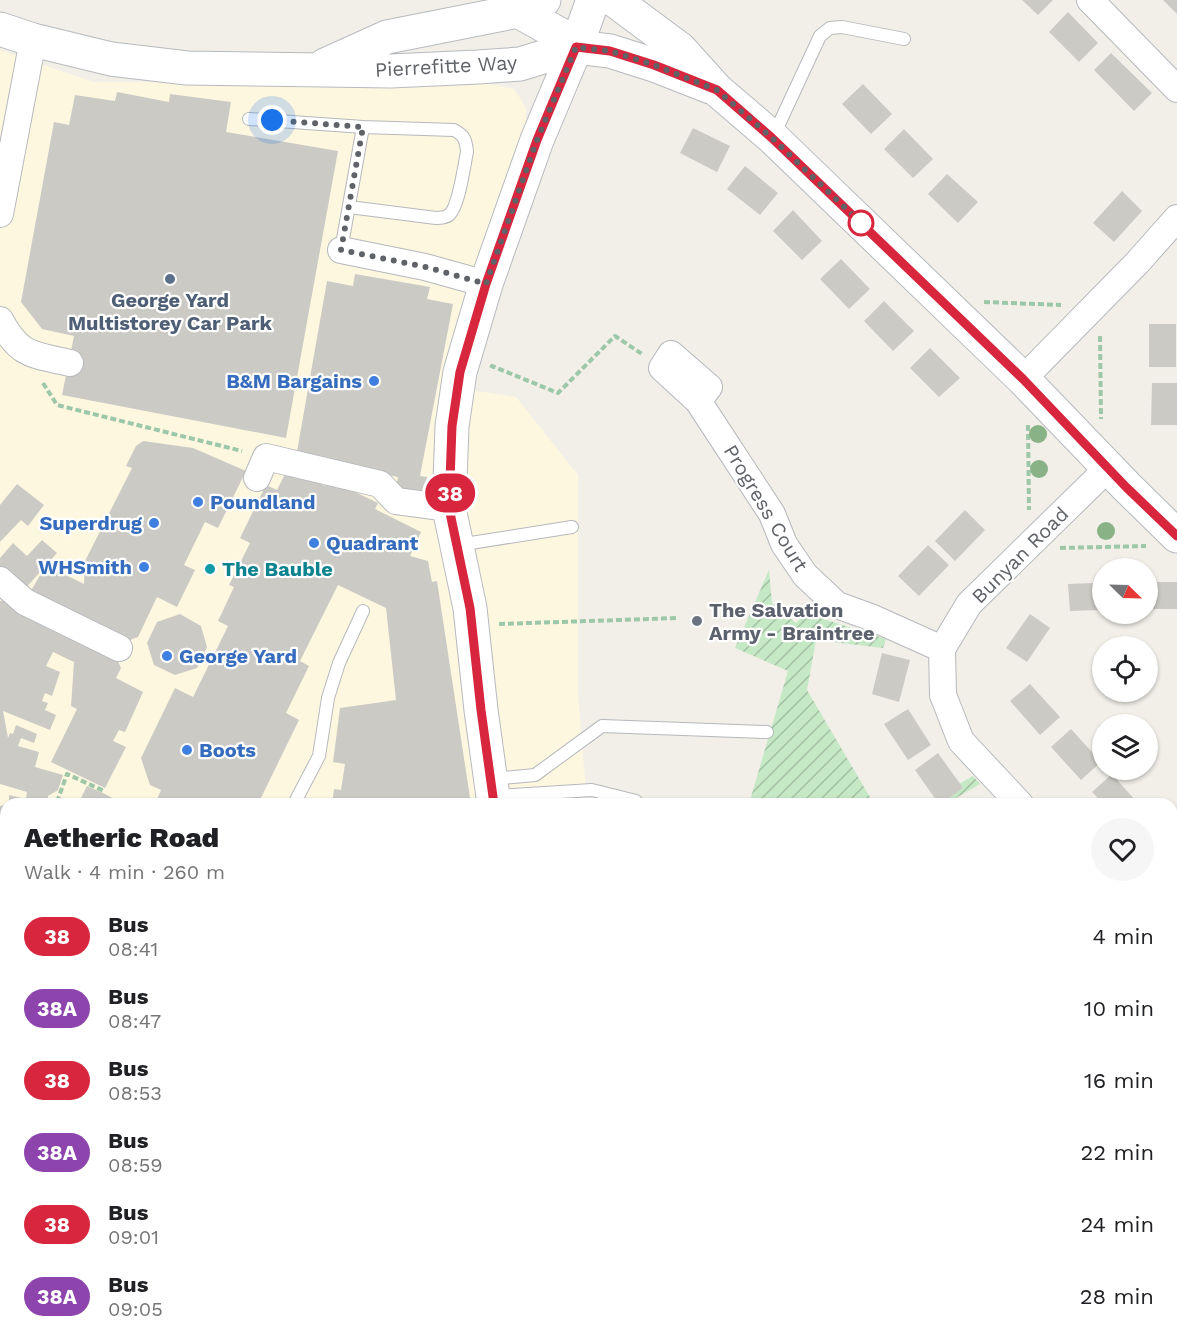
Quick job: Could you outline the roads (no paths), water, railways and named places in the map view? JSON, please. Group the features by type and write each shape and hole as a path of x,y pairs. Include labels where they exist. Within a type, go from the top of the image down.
{"main road":[{"path":"493,793 471,625 449,508 450,453 460,372 486,284 537,140 593,0"},
{"path":"614,0 680,49 717,90 772,138 1031,388 1177,536"},
{"name":"Pierrefitte Way","path":"318,68 387,37 531,6 559,34 576,47"},
{"name":"Pierrefitte Way","path":"0,29 33,40 111,59 187,68 318,68 391,71 519,64 576,47"},
{"path":"576,47 610,51 654,65 717,90"}],"street":[{"path":"1090,0 1177,89"},
{"path":"1,207 33,40"},
{"path":"1031,388 1089,313 1177,218"},
{"path":"341,250 426,267 486,284"},
{"path":"0,320 6,331 25,352 70,363"},
{"name":"Progress Court","path":"662,368 671,354 709,387 698,401 772,514 784,544 805,575 837,605 873,618 942,649"},
{"name":"Bunyan Road","path":"942,649 969,604 1037,536 1099,458"},
{"path":"262,467 380,484 396,501 449,508"},
{"path":"0,580 25,602 119,648"},
{"path":"942,649 943,695 961,741 1014,798"}],"lane":[{"path":"772,138 815,45 820,36 830,28 842,27 904,39"},
{"path":"249,119 363,127 454,130 463,135 467,143 467,152 455,205 451,214 445,218 350,207"},
{"path":"341,250 363,127"},
{"path":"456,545 572,527"},
{"path":"297,798 320,756 328,698 339,663 363,611"},
{"path":"493,793 535,775 602,726 767,732"},
{"path":"493,793 592,790 624,798"}],"place":[{"name":"George Yard Multistorey Car Park","path":"170,279"},
{"name":"B&M Bargains","path":"374,381"},
{"name":"Poundland","path":"198,502"},
{"name":"Superdrug","path":"154,523"},
{"name":"Quadrant","path":"314,543"},
{"name":"WHSmith","path":"144,567"},
{"name":"The Bauble","path":"210,569"},
{"name":"The Salvation Army - Braintree","path":"697,621"},
{"name":"George Yard","path":"167,656"},
{"name":"Boots","path":"187,750"}]}
